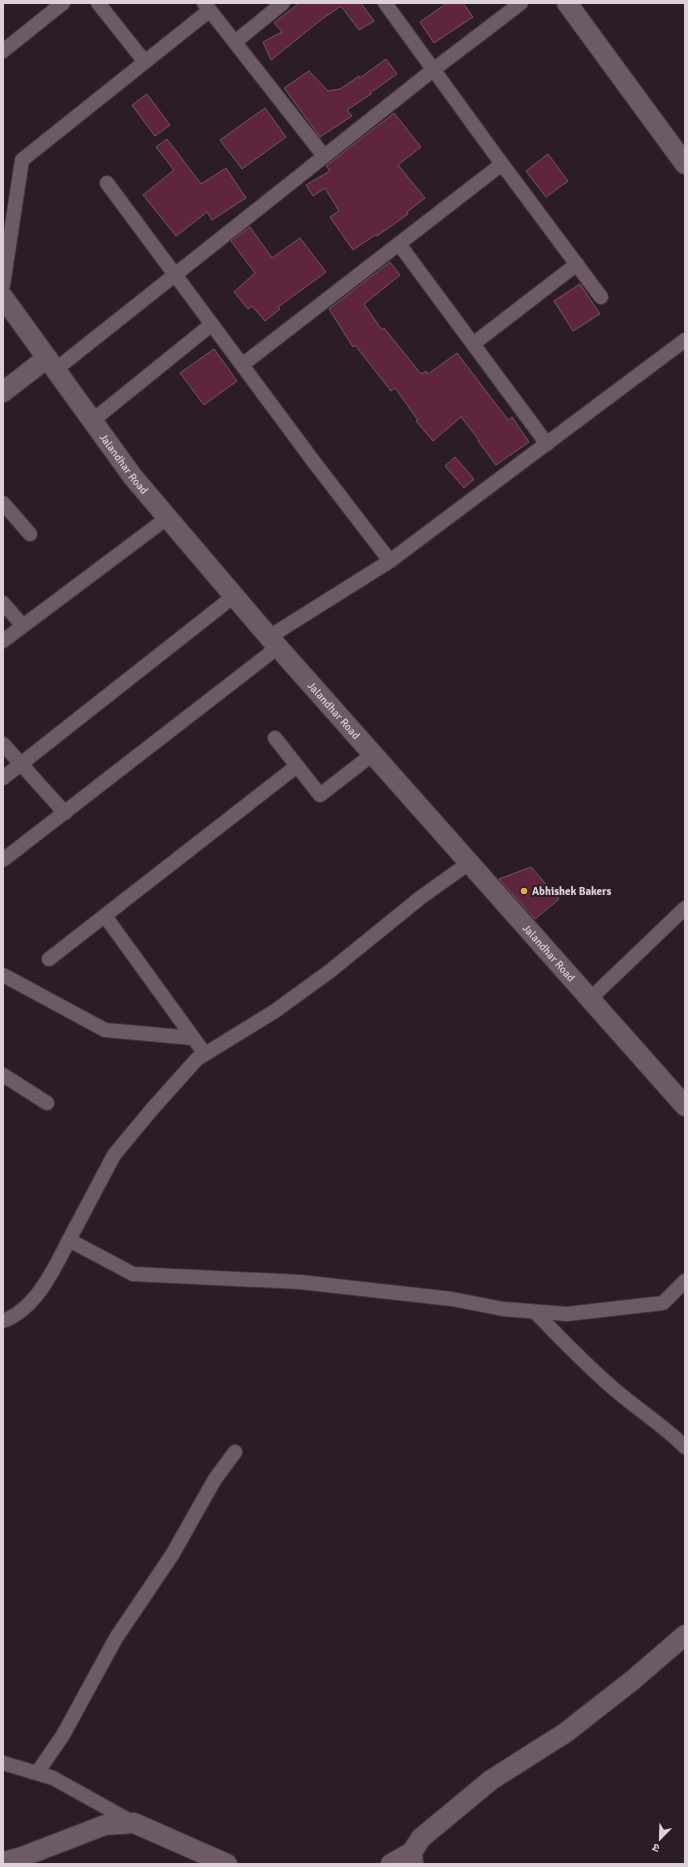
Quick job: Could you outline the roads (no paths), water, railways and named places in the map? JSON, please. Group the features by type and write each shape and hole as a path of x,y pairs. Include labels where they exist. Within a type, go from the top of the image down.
{"main road":[{"path":"567,3 685,164"},
{"name":"Jalandhar Road","path":"3,297 133,478 274,642 685,1106"},
{"path":"4,389 51,364"},
{"path":"391,1864 412,1858 421,1838 491,1780 565,1733 634,1679 685,1635"},
{"path":"3,1862 19,1858 105,1825 134,1823 202,1859 227,1864"}],"street":[{"path":"3,51 63,3"},
{"path":"98,3 144,62"},
{"path":"235,42 283,3"},
{"path":"385,3 601,297"},
{"path":"51,364 174,274 433,70 521,3"},
{"path":"3,285 22,160 144,62 207,6 324,156"},
{"path":"242,365 502,164"},
{"path":"107,183 390,561"},
{"path":"399,244 547,444"},
{"path":"473,344 576,264"},
{"path":"92,421 212,324"},
{"path":"3,860 64,813 274,642 390,561 685,340"},
{"path":"3,503 30,534"},
{"path":"3,641 167,518"},
{"path":"3,778 234,596"},
{"path":"3,603 23,626"},
{"path":"275,738 320,795 373,754"},
{"path":"3,744 64,813"},
{"path":"49,959 297,766"},
{"path":"3,1321 14,1317 44,1287 114,1155 153,1108 197,1059 275,1011 330,971 420,898 469,863"},
{"path":"590,998 685,908"},
{"path":"105,916 205,1054"},
{"path":"3,975 106,1030 193,1038"},
{"path":"3,1075 47,1103"},
{"path":"69,1240 133,1274 300,1282 452,1299 503,1309 535,1312 567,1314 663,1303 685,1281"},
{"path":"535,1312 577,1356 615,1390 672,1433 685,1447"},
{"path":"37,1773 63,1735 116,1638 172,1555 215,1479 235,1452"},
{"path":"3,1763 53,1778 134,1823"}],"place":[{"name":"Abhishek Bakers","path":"524,891"}]}
